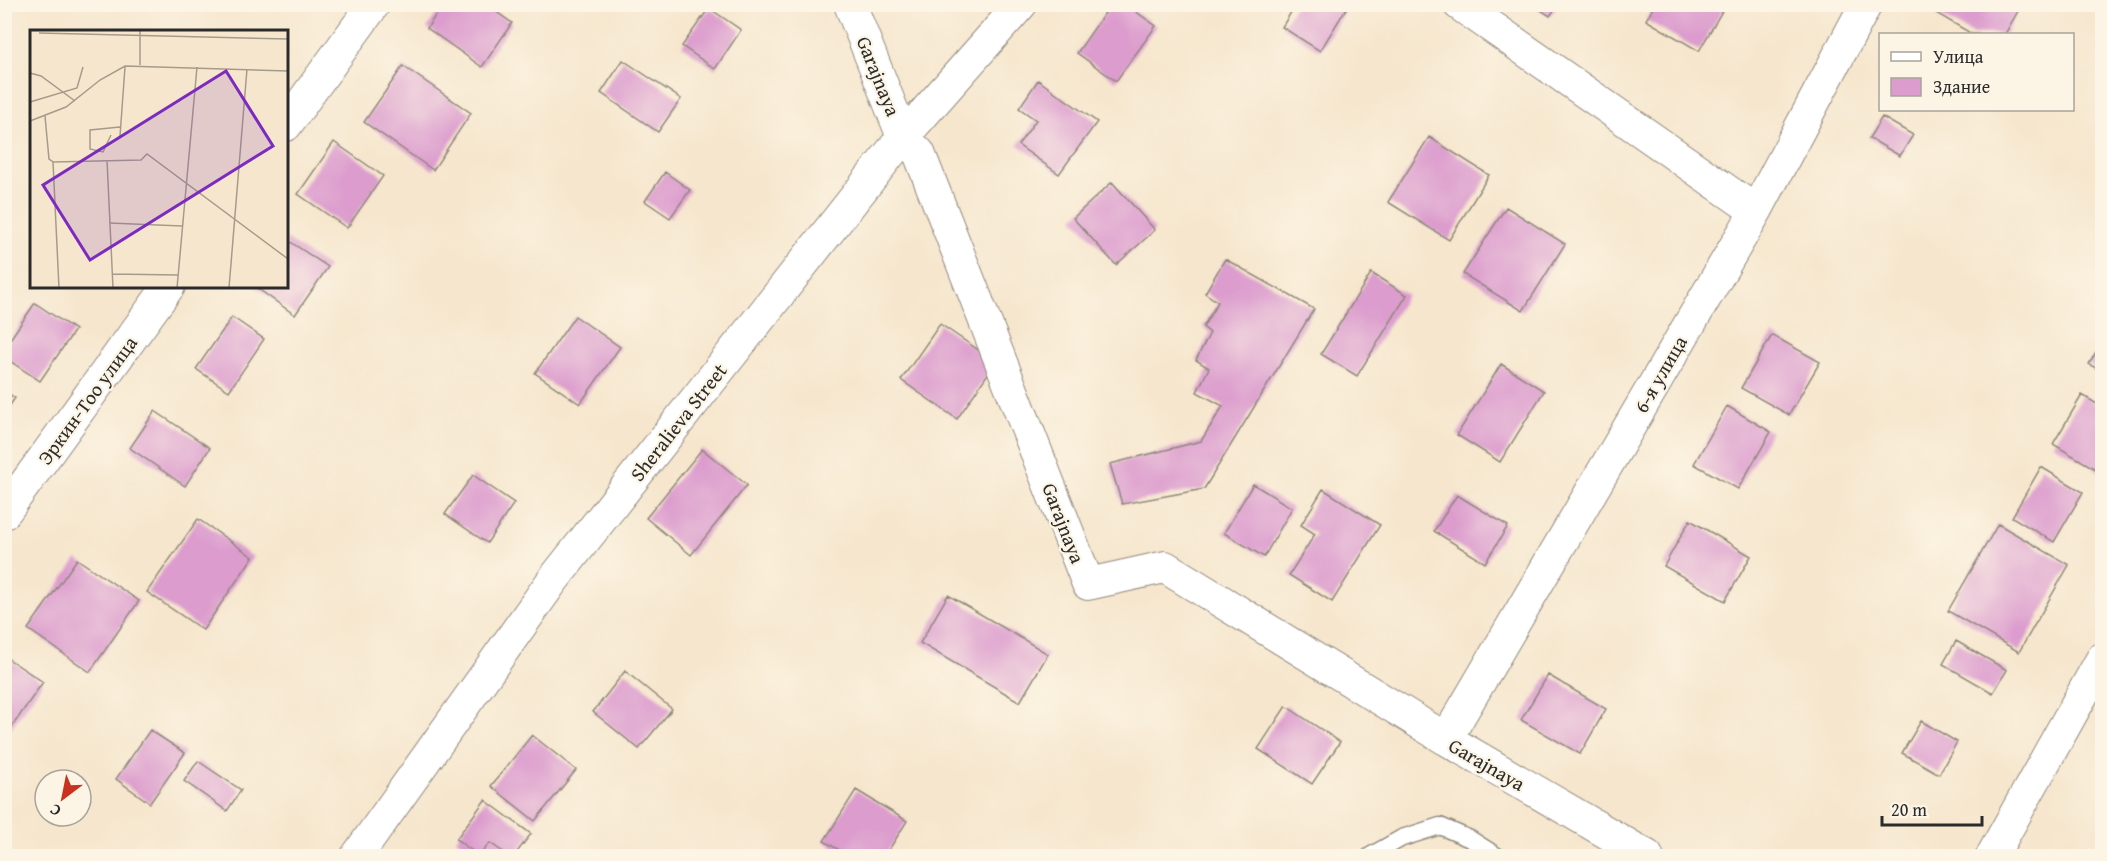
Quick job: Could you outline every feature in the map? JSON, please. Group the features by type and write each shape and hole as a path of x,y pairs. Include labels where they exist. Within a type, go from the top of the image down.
{"street":[{"path":"288,122 374,4"},
{"name":"Garajnaya","path":"850,4 903,137 920,153 1088,584 1165,567 1446,740 1647,856"},
{"name":"Sheralieva Street","path":"357,856 553,580 903,137 1021,4"},
{"path":"1459,4 1756,211"},
{"name":"6-я улица","path":"1446,740 1756,211 1866,4"},
{"name":"Эркин-Тоо улица","path":"4,513 168,288"},
{"path":"1992,856 2103,659"}],"lane":[{"path":"1370,856 1402,838 1440,826 1470,839 1497,856"}],"building":[{"path":"443,4 485,4 512,23 482,67 427,28"},
{"path":"1111,4 1125,4 1156,26 1116,81 1077,53"},
{"path":"1296,4 1349,4 1320,51 1282,27"},
{"path":"1655,4 1726,4 1699,51 1646,20"},
{"path":"1941,4 2022,4 2006,33 1970,33 1936,13"},
{"path":"1533,5 1558,5 1550,16"},
{"path":"709,8 741,30 715,69 682,46"},
{"path":"623,60 681,99 658,132 601,93"},
{"path":"403,66 471,113 433,170 364,122"},
{"path":"1038,80 1097,122 1059,174 1018,145 1036,120 1019,108"},
{"path":"1882,117 1913,135 1900,156 1869,138"},
{"path":"1429,137 1489,175 1449,240 1388,202"},
{"path":"334,142 383,176 347,228 298,194"},
{"path":"665,172 690,190 670,218 645,201"},
{"path":"1112,182 1155,230 1116,265 1073,218"},
{"path":"1506,207 1565,244 1523,311 1463,274"},
{"path":"288,240 328,267 295,315 257,288 288,288"},
{"path":"1225,259 1314,309 1204,489 1122,504 1110,464 1201,441 1223,406 1197,392 1209,368 1196,360 1210,333 1203,327 1218,302 1205,293"},
{"path":"1371,273 1407,295 1357,376 1321,354"},
{"path":"35,303 75,330 40,381 4,357 4,348"},
{"path":"575,316 620,347 580,404 535,373"},
{"path":"232,317 264,339 229,391 196,369"},
{"path":"940,324 996,362 957,419 901,380"},
{"path":"1772,335 1820,362 1789,415 1741,388"},
{"path":"2102,342 2102,372 2089,364"},
{"path":"1501,364 1544,391 1500,462 1457,435"},
{"path":"4,391 15,398 4,414"},
{"path":"2082,395 2102,407 2102,473 2053,444"},
{"path":"1727,406 1771,432 1738,489 1694,464"},
{"path":"155,411 210,448 185,486 130,448"},
{"path":"702,449 747,485 691,555 646,518"},
{"path":"2041,467 2083,492 2054,542 2012,517"},
{"path":"473,475 514,503 487,543 445,514"},
{"path":"1253,484 1292,508 1264,557 1224,533"},
{"path":"1323,489 1380,525 1332,602 1289,575 1315,534 1301,525"},
{"path":"1457,495 1508,526 1485,563 1434,531"},
{"path":"198,519 253,557 203,630 147,592"},
{"path":"1690,520 1751,556 1725,601 1664,566"},
{"path":"1998,524 2069,565 2019,652 1948,611"},
{"path":"77,559 139,601 90,672 28,629"},
{"path":"948,595 1048,654 1020,702 920,643"},
{"path":"1956,641 2007,670 1993,693 1943,664"},
{"path":"4,656 43,682 4,738"},
{"path":"625,671 672,709 639,749 593,712"},
{"path":"1548,675 1606,709 1580,754 1521,720"},
{"path":"1286,706 1340,742 1312,784 1258,749"},
{"path":"1921,721 1957,742 1939,774 1902,753"},
{"path":"150,730 185,753 150,803 116,779"},
{"path":"532,735 576,770 535,821 491,786"},
{"path":"198,761 241,790 227,811 184,781"},
{"path":"856,790 907,821 885,856 849,856 824,841"},
{"path":"485,800 531,834 514,856 509,856 490,843 479,856 456,839"}]}
